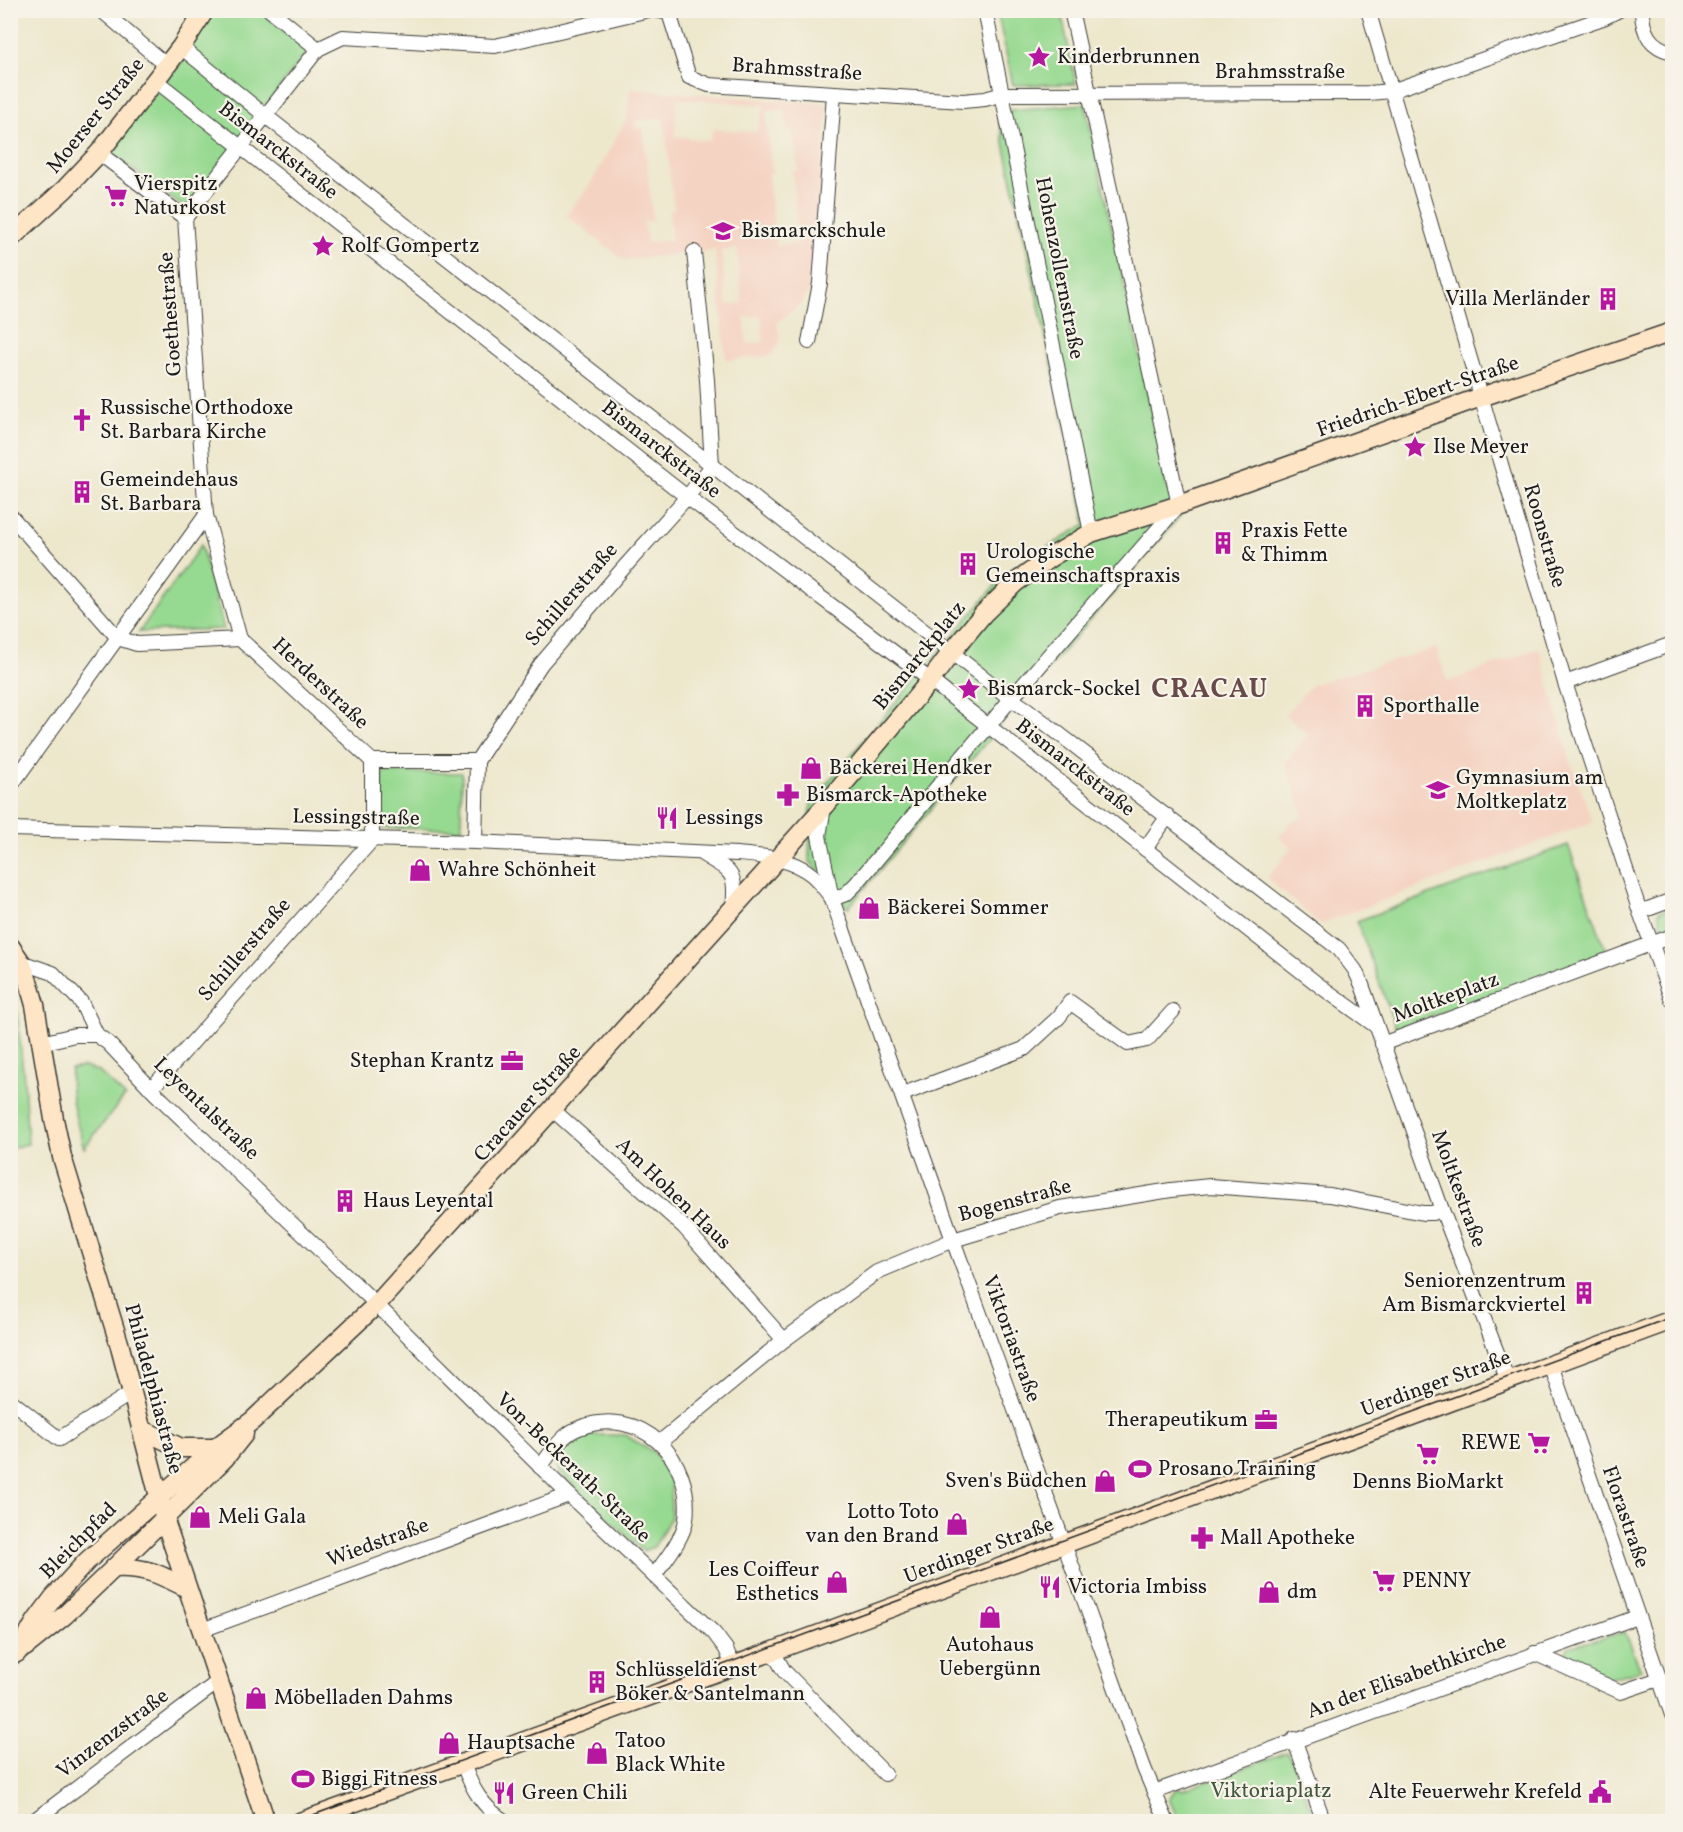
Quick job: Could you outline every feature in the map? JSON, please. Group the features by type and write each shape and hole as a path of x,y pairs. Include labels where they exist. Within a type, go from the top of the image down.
{"main road":[{"name":"Moerser Straße","path":"10,239 65,189 99,153 181,47 205,10"},
{"name":"Friedrich-Ebert-Straße","path":"1179,505 1672,332"},
{"name":"Bismarckplatz","path":"777,860 930,681 983,614 1015,583 1090,533 1179,505"},
{"name":"Cracauer Straße","path":"159,1496 215,1448 252,1421 377,1304 777,860"},
{"path":"10,946 21,962"},
{"name":"Philadelphiastraße","path":"21,962 35,1005 62,1157 119,1343 165,1518 266,1821"},
{"name":"Uerdinger Straße","path":"300,1821 733,1666 1672,1320"},
{"name":"Cracauer Straße","path":"165,1518 225,1458 252,1421"},
{"path":"141,1429 181,1448 215,1448"},
{"name":"Bleichpfad","path":"14,1657 54,1597 87,1561 159,1496"},
{"name":"Bleichpfad","path":"14,1657 64,1615 165,1518"},
{"path":"114,1568 146,1569 187,1588"}],"street":[{"path":"101,10 166,65"},
{"path":"270,10 318,49"},
{"path":"99,153 185,218 267,117 318,49 343,37 495,46 649,10"},
{"name":"Brahmsstraße","path":"654,10 669,12 689,77 709,85 963,101 1004,94 1299,94 1391,91 1603,18 1618,10"},
{"name":"Hohenzollernstraße","path":"985,10 1004,94 1090,533"},
{"path":"832,899 846,894 856,884 1011,699 1179,505 1071,10"},
{"name":"Roonstraße","path":"1368,10 1565,683 1640,912 1672,1000"},
{"path":"1642,10 1643,27 1651,41 1660,49 1672,54"},
{"name":"Bismarckstraße","path":"181,47 267,117 1011,699 1168,816 1315,930"},
{"name":"Bismarckstraße","path":"155,80 687,497 989,726 1320,986 1376,1026"},
{"path":"809,342 820,283 834,94"},
{"name":"Goethestraße","path":"185,218 206,514 240,639"},
{"name":"Bismarckstraße","path":"694,252 707,380 712,466"},
{"name":"Schillerstraße","path":"477,761 541,664 712,466"},
{"path":"10,787 206,514"},
{"path":"10,515 118,638 137,644 240,639"},
{"name":"Herderstraße","path":"240,639 372,761"},
{"path":"1565,683 1672,644"},
{"path":"372,840 372,761 477,761 475,842"},
{"name":"Viktoriastraße","path":"824,807 819,836 832,899 953,1240 1154,1791"},
{"name":"Bismarckstraße","path":"1145,849 1168,816"},
{"name":"Lessingstraße","path":"10,830 475,842 737,854 777,860"},
{"name":"Schillerstraße","path":"151,1089 372,840"},
{"name":"Lessingstraße","path":"700,853 726,868 733,877 735,887 733,908"},
{"name":"Viktoriastraße","path":"777,860 793,863 813,876 832,899"},
{"path":"1640,912 1672,900"},
{"name":"Moltkeplatz","path":"1315,930 1339,949 1355,970 1382,1044 1672,936"},
{"name":"Leyentalstraße","path":"21,962 53,973 81,1002 98,1035 151,1089 377,1304"},
{"path":"903,1094 1024,1049 1059,1017 1070,1002 1128,1044 1147,1040 1173,1011"},
{"path":"41,1043 75,1035 98,1035"},
{"name":"Moltkestraße","path":"1382,1044 1442,1210 1508,1381"},
{"name":"Am Hohen Haus","path":"552,1110 684,1227 784,1340"},
{"name":"Bogenstraße","path":"660,1442 784,1340 877,1272 953,1240 1060,1208 1210,1186 1330,1195 1423,1213 1442,1210"},
{"name":"Von-Beckerath-Straße","path":"377,1304 540,1467 714,1633 726,1649 733,1666"},
{"name":"Florastraße","path":"1551,1365 1672,1715"},
{"path":"10,1400 59,1439 131,1394"},
{"path":"540,1467 559,1442 578,1428 608,1421 638,1428 660,1442 680,1470 685,1495 686,1521 675,1546 654,1576"},
{"name":"Wiedstraße","path":"201,1630 569,1495"},
{"name":"An der Elisabethkirche","path":"1294,1740 1637,1617"},
{"path":"772,1650 784,1671 885,1774"},
{"name":"An der Elisabethkirche","path":"1534,1653 1621,1692 1659,1679"},
{"name":"Vinzenzstraße","path":"32,1821 219,1681"},
{"path":"1167,1821 1154,1791 1294,1740 1324,1821"},
{"path":"463,1763 474,1791 494,1815 506,1821"}],"shaded area":[{"name":"Bismarckschule","path":"630,89 828,104 810,290 800,304 777,323 780,339 778,346 770,356 726,360 715,250 624,260 566,215 590,185 627,118","holes":["677,98 765,105 756,132 713,129 710,141 675,136","785,109 788,131 793,131 798,170 792,171 799,243 776,246 768,174 772,173 766,111","664,118 674,210 669,211 672,240 647,243 644,222 653,221 643,128 635,128 634,121","737,249 742,303 727,305 721,251","761,316 764,342 747,344 744,317"]},
{"name":"Gymnasium am Moltkeplatz","path":"1436,648 1448,682 1539,648 1570,760 1593,822 1320,924 1267,878 1292,847 1279,837 1291,822 1304,817 1285,764 1308,734 1285,715 1311,685"}],"green space":[{"path":"213,11 260,11 309,50 186,209 108,151 178,65"},
{"path":"997,11 1061,11 1076,84 1013,85"},
{"path":"1085,104 1167,488 1180,516 1028,692 848,908 809,860 811,802 1007,572 1086,524 997,111"},
{"path":"201,545 224,629 139,632"},
{"path":"382,772 462,773 461,829 381,828"},
{"path":"1568,845 1607,954 1396,1029 1357,921"},
{"path":"1672,907 1672,929 1664,932 1658,912"},
{"path":"11,986 15,995 28,1144 11,1148"},
{"path":"84,1067 98,1071 125,1096 84,1148 74,1109 70,1079 71,1069"},
{"path":"591,1435 625,1435 654,1452 671,1482 671,1517 654,1547 643,1551 559,1472 556,1463 561,1452"},
{"path":"1625,1632 1641,1670 1608,1679 1563,1661 1568,1647"},
{"name":"Viktoriaplatz","path":"1287,1752 1315,1821 1179,1821 1169,1799 1174,1791"}],"tram line":[{"path":"294,1822 1672,1317"}],"place":[{"name":"Kinderbrunnen","path":"1039,57"},
{"name":"Vierspitz Naturkost","path":"116,196"},
{"name":"Bismarckschule","path":"723,231"},
{"name":"Rolf Gompertz","path":"323,246"},
{"name":"Villa Merländer","path":"1608,299"},
{"name":"Russische Orthodoxe St. Barbara Kirche","path":"82,420"},
{"name":"Ilse Meyer","path":"1415,447"},
{"name":"Gemeindehaus St. Barbara","path":"82,492"},
{"name":"Praxis Fette & Thimm","path":"1223,543"},
{"name":"Urologische Gemeinschaftspraxis","path":"968,564"},
{"name":"Bismarck-Sockel","path":"969,689"},
{"name":"Sporthalle","path":"1365,706"},
{"name":"Bäckerei Hendker","path":"811,768"},
{"name":"Gymnasium am Moltkeplatz","path":"1438,790"},
{"name":"Bismarck-Apotheke","path":"788,795"},
{"name":"Lessings","path":"667,818"},
{"name":"Wahre Schönheit","path":"420,870"},
{"name":"Bäckerei Sommer","path":"869,908"},
{"name":"Stephan Krantz","path":"512,1061"},
{"name":"Haus Leyental","path":"345,1201"},
{"name":"Seniorenzentrum Am Bismarckviertel","path":"1584,1293"},
{"name":"Therapeutikum","path":"1266,1420"},
{"name":"REWE","path":"1539,1443"},
{"name":"Denns BioMarkt","path":"1428,1454"},
{"name":"Prosano Training","path":"1140,1469"},
{"name":"Sven's Büdchen","path":"1105,1481"},
{"name":"Meli Gala","path":"200,1517"},
{"name":"Lotto Toto van den Brand","path":"957,1524"},
{"name":"Mall Apotheke","path":"1202,1538"},
{"name":"PENNY","path":"1384,1581"},
{"name":"Les Coiffeur Esthetics","path":"837,1582"},
{"name":"Victoria Imbiss","path":"1050,1587"},
{"name":"dm","path":"1269,1592"},
{"name":"Autohaus Uebergünn","path":"990,1617"},
{"name":"Schlüsseldienst Böker & Santelmann","path":"597,1682"},
{"name":"Möbelladen Dahms","path":"256,1698"},
{"name":"Hauptsache","path":"449,1743"},
{"name":"Tatoo Black White","path":"597,1753"},
{"name":"Biggi Fitness","path":"303,1779"},
{"name":"Alte Feuerwehr Krefeld","path":"1600,1792"},
{"name":"Green Chili","path":"504,1793"}],"district":[{"name":"CRACAU","path":"1210,690"}]}
